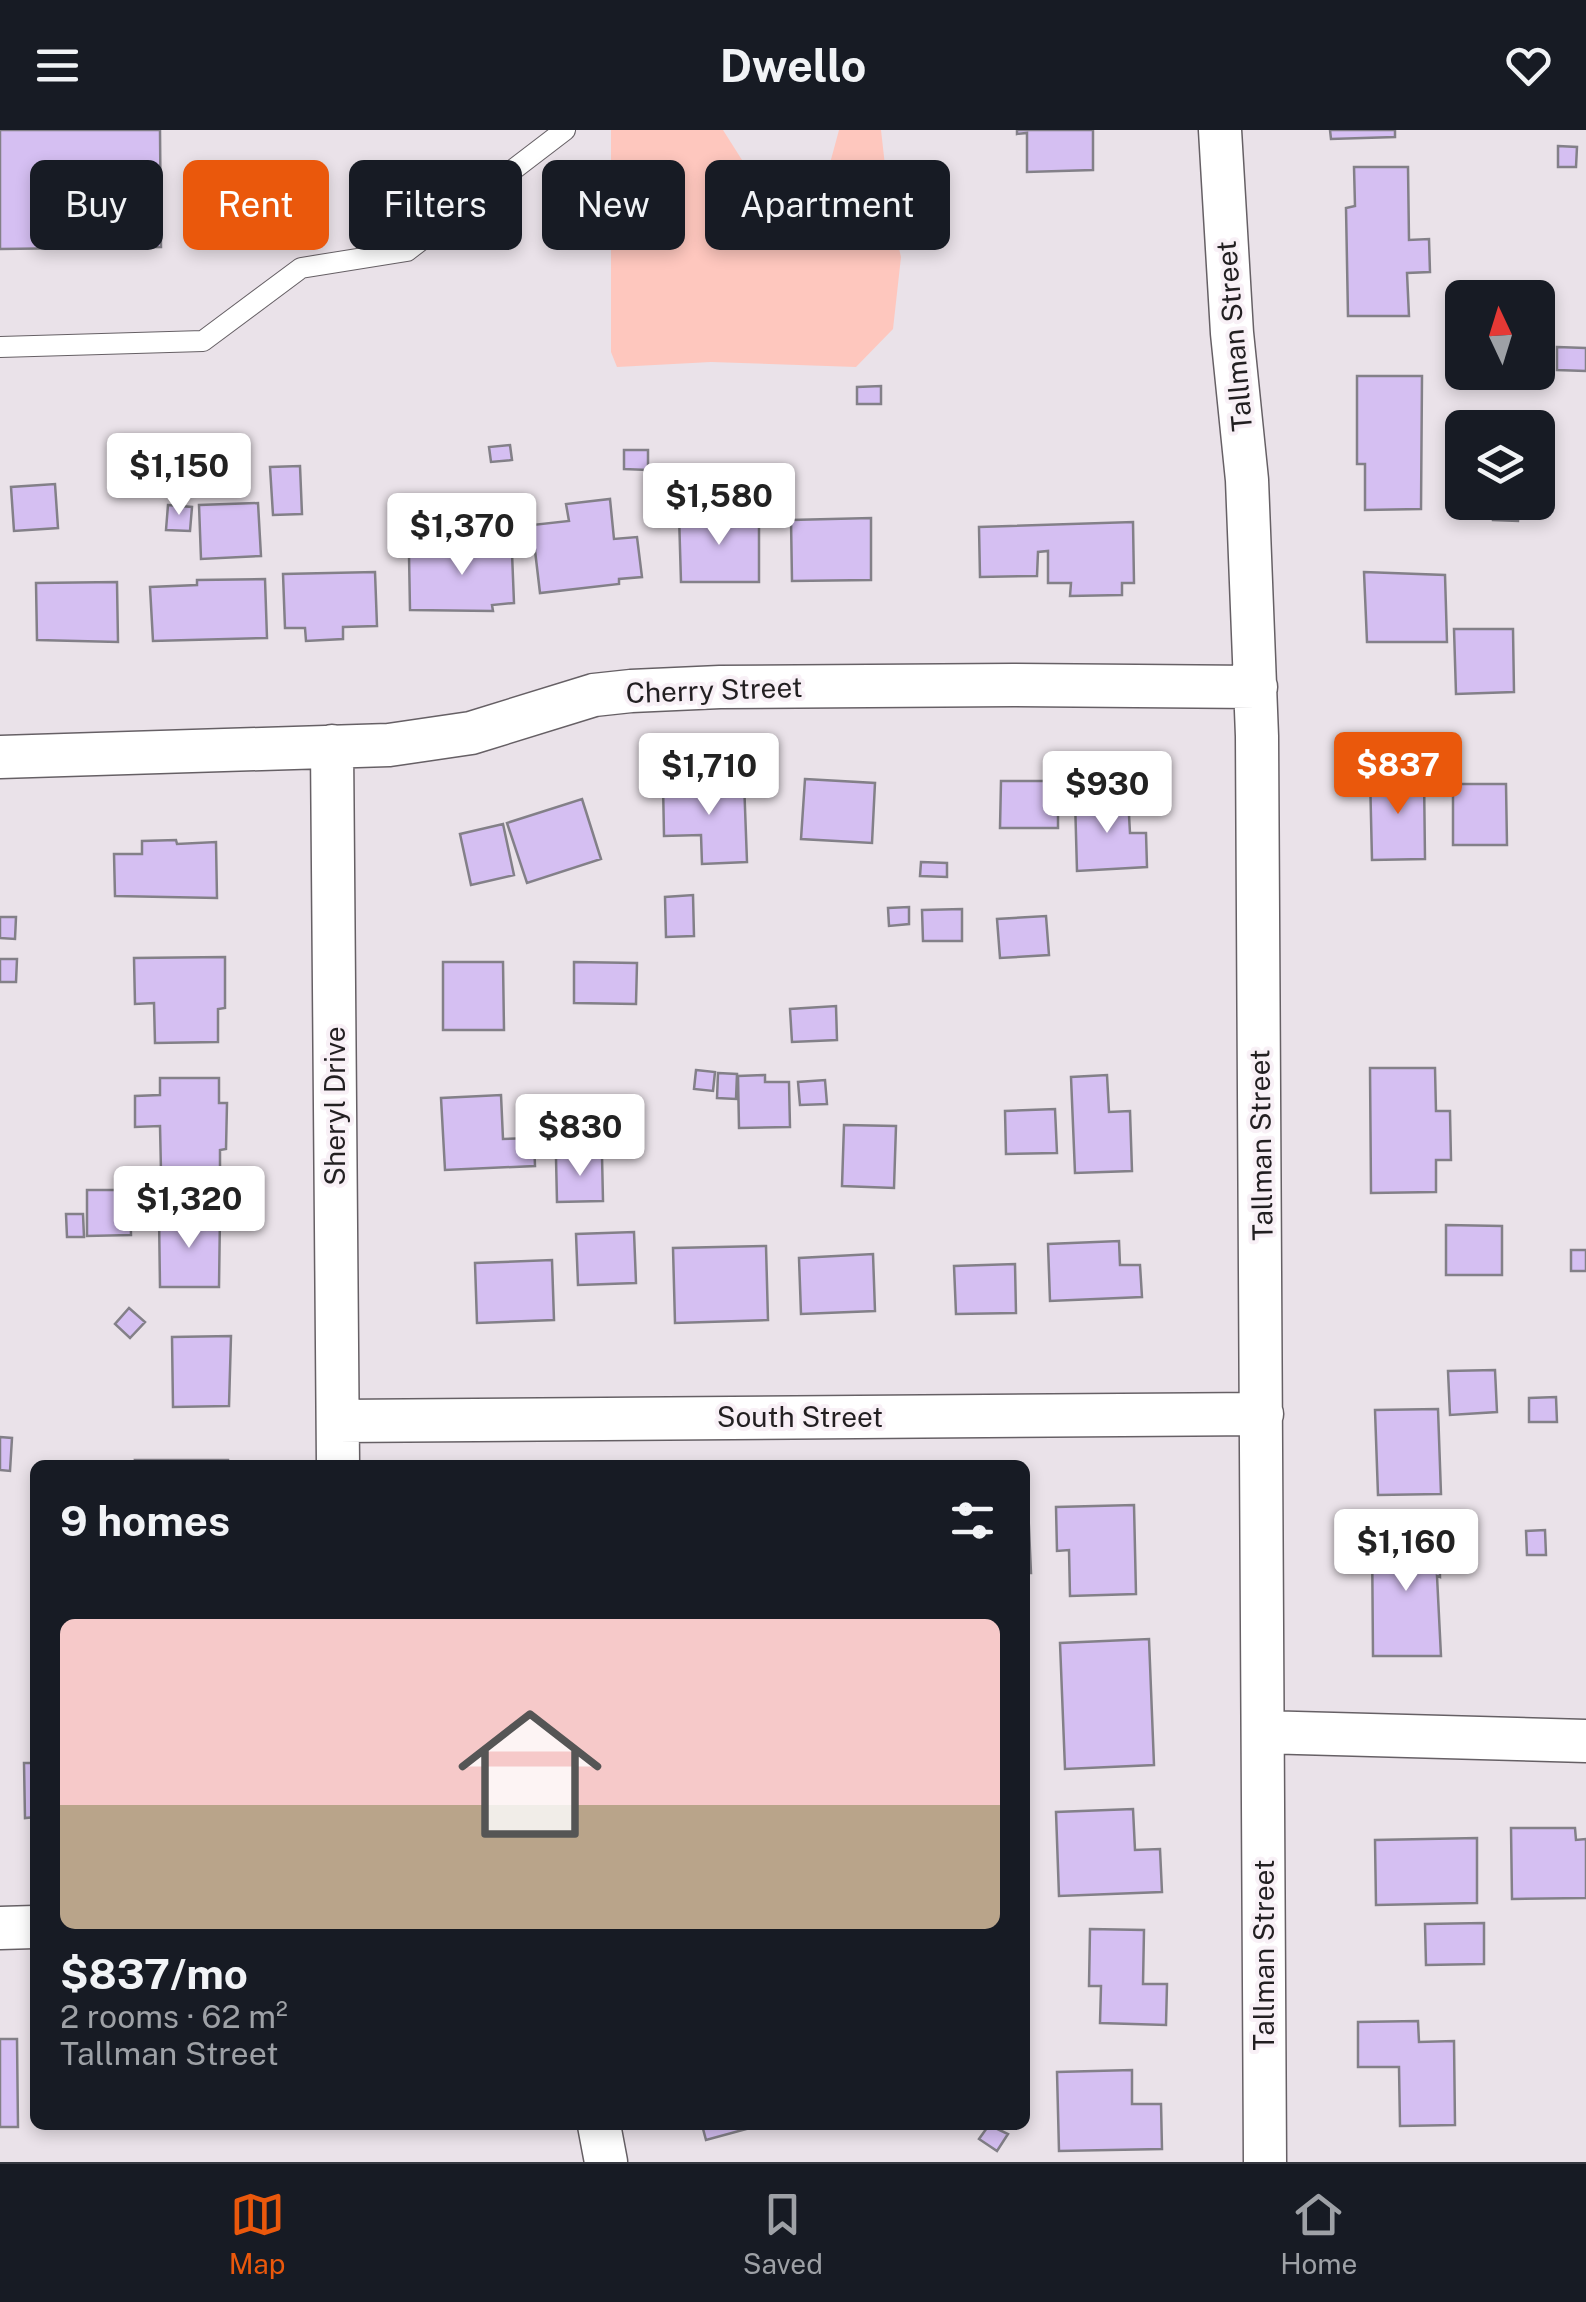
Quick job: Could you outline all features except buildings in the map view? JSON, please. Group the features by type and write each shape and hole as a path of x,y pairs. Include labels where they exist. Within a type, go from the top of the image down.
{"street":[{"name":"Tallman Street","path":"1220,130 1232,333 1246,480 1256,687 1265,2162"},
{"name":"Cherry Street","path":"0,757 389,745 470,733 594,696 631,691 1013,685 1256,687"},
{"name":"Sheryl Drive","path":"332,746 338,1460"},
{"name":"South Street","path":"338,1421 1262,1414"},
{"path":"1263,1732 1586,1741"},
{"path":"0,1928 30,1928"},
{"path":"599,2130 606,2162"}],"lane":[{"path":"0,347 203,341 301,268 408,251 565,130"}],"shaded area":[{"path":"611,130 723,130 742,160 705,160 705,250 899,250 893,329 856,367 711,362 617,367 611,352 611,250 685,250 685,160 611,160"},
{"path":"839,130 881,130 884,160 831,160"}]}
